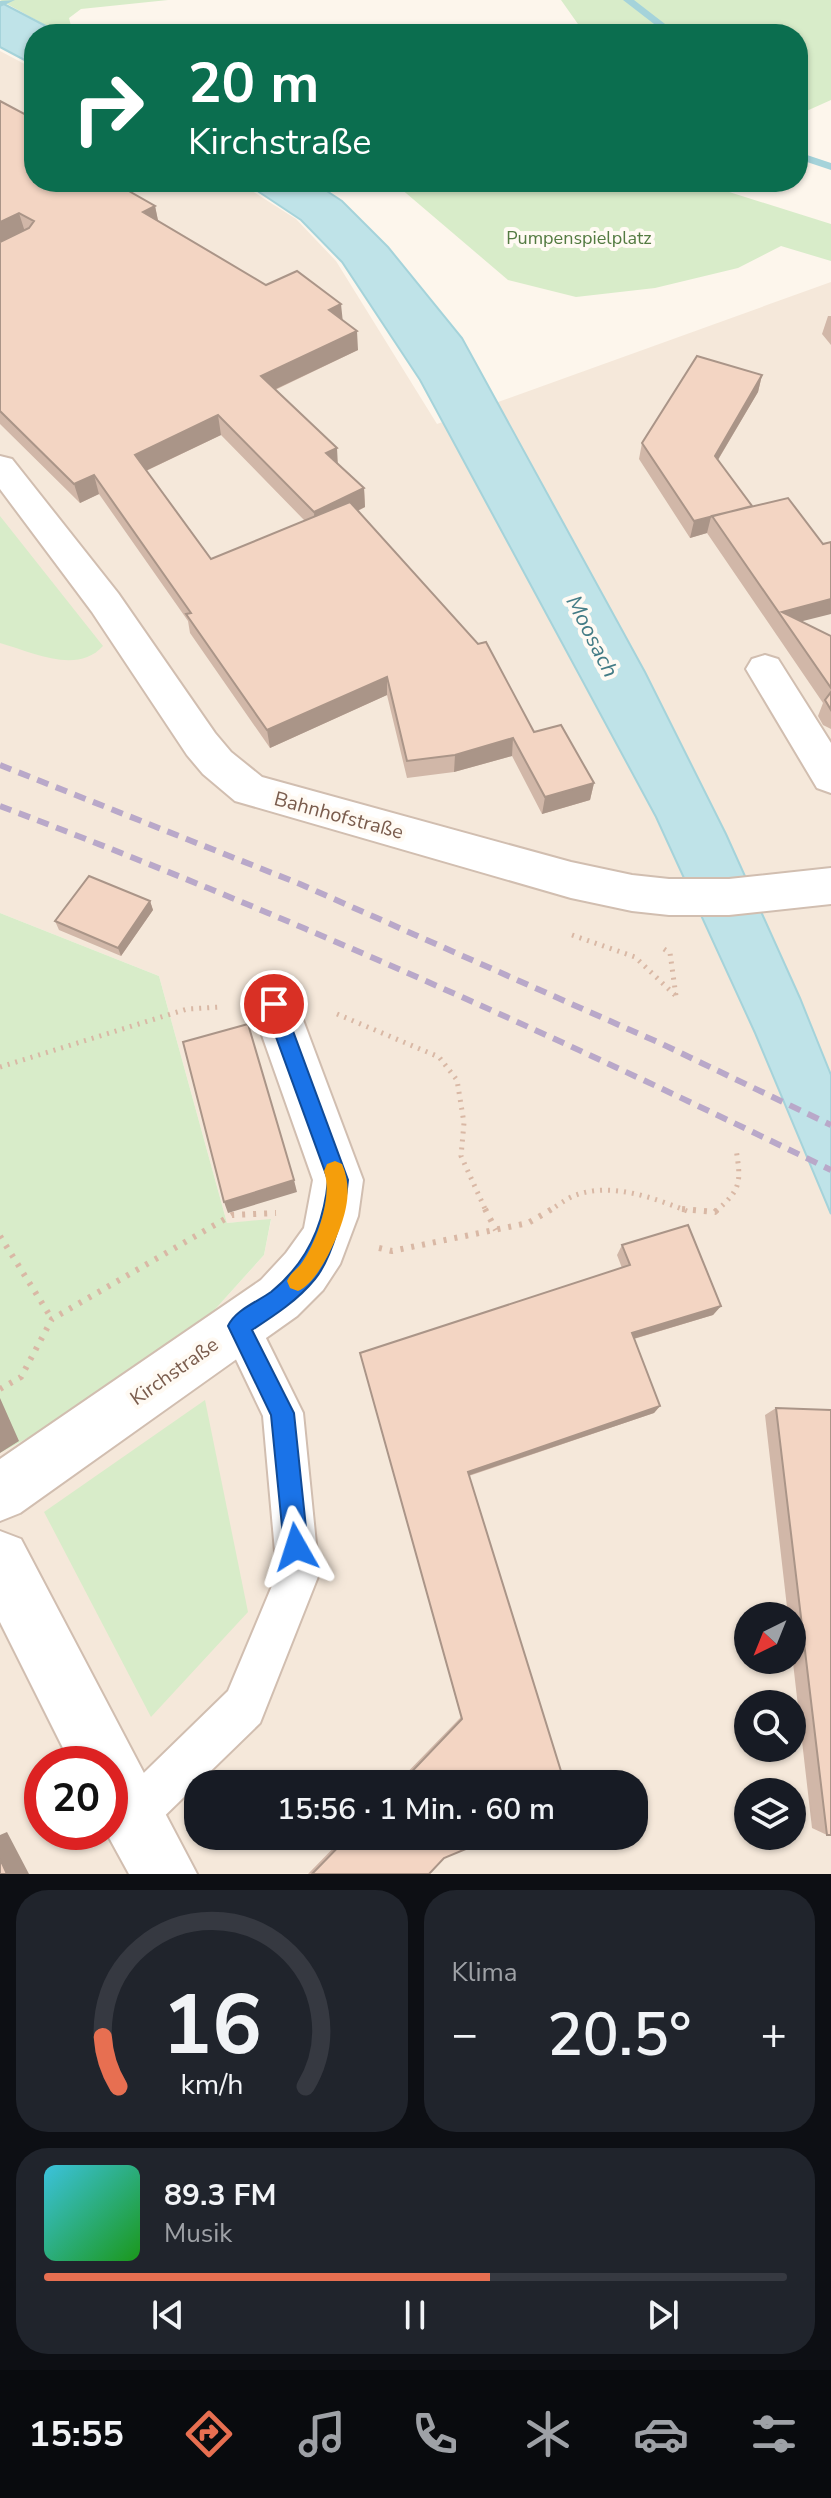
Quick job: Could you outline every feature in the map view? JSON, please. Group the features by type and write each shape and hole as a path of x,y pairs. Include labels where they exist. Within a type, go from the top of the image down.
{"street":[{"name":"Bahnhofstraße","path":"0,467 115,613 201,744 217,763 249,790 571,880 669,897 812,889"},
{"path":"765,669 831,777"},
{"name":"Kirchstraße","path":"0,1493 279,1298 310,1269 336,1208 338,1180 274,1004"},
{"path":"0,1560 95,1746"},
{"path":"128,1809 164,1874"}],"lane":[{"path":"128,1777 244,1707 298,1574 283,1413 239,1326"}],"path":[{"path":"656,941 670,953 676,996"},
{"path":"0,1067 187,1009 312,1004 439,1057 457,1080 464,1123 461,1156 496,1230"},
{"path":"392,1251 528,1223 576,1195 602,1190 652,1197 687,1211 715,1212 731,1198 741,1180 736,1149"},
{"path":"0,1389 21,1377 52,1319 232,1215 276,1213"},
{"path":"0,1236 52,1319"}],"shaded area":[{"path":"0,51 24,64 24,192 254,192 296,219 336,261 437,424 831,282 831,1874 0,1874 0,1453 122,1387 210,1315 264,1255 271,1220 227,1223 159,976 0,913"}],"green space":[{"path":"0,0 168,0 81,9 69,18 70,24 43,24"},
{"path":"561,0 831,0 831,100 808,110 808,24 578,24"},
{"name":"Pumpenspielplatz","path":"405,192 729,192 831,224 831,261 781,246 738,268 655,288 576,297 508,280"},
{"path":"0,516 103,646 92,655 80,659 54,659 0,643"},
{"path":"0,913 159,976 227,1223 271,1219 264,1255 210,1315 122,1387 0,1453"},
{"path":"205,1400 248,1612 151,1717 44,1512"}],"water":[{"path":"0,2 42,24 24,24 24,60 0,47"},
{"name":"Moosach","path":"259,192 328,192 342,201 388,247 462,338 645,672 726,834 831,1075 831,1214 755,1033 656,817 420,380 342,262 301,220"}],"building":[{"path":"0,101 24,114 24,192 130,192 155,206 143,212 266,285 297,271 341,304 329,310 357,331 261,376 337,448 326,453 364,488 314,512 218,415 135,455 211,559 350,502 478,644 486,642 534,732 561,725 594,783 545,797 513,738 455,755 407,761 387,677 267,730 186,614 191,613 94,475 74,484 0,411 0,242 29,228 34,221 19,213 0,222"},
{"path":"697,356 762,375 715,456 752,506 694,521 642,443"},
{"path":"788,498 823,544 831,542 831,599 782,612 831,636 831,688 712,516"},
{"path":"831,692 831,710 825,700"},
{"path":"89,876 150,901 118,948 55,921"},
{"path":"248,1024 294,1180 224,1202 183,1042"},
{"path":"688,1225 721,1306 632,1333 660,1406 468,1472 561,1770 413,1770 462,1719 360,1353 630,1265 622,1245"},
{"path":"776,1408 831,1410 831,1835 827,1835 806,1659 806,1602 799,1602"},
{"path":"335,1850 463,1850 444,1858 429,1874 312,1874"},
{"path":"0,1859 7,1874 0,1874"}],"waterway":[{"path":"0,4 10,0"},
{"path":"628,0 660,24"},
{"path":"808,159 831,167"}],"railway":[{"path":"0,765 300,884 662,1044 831,1125"},
{"path":"0,806 211,889 420,978 831,1170"}],"slow traffic":[{"path":"298,1281 310,1269 326,1238 336,1208 338,1180 335,1171"}],"route":[{"path":"274,1004 338,1180 336,1208 326,1238 310,1269 279,1298 239,1326 283,1413 296,1547"}]}
